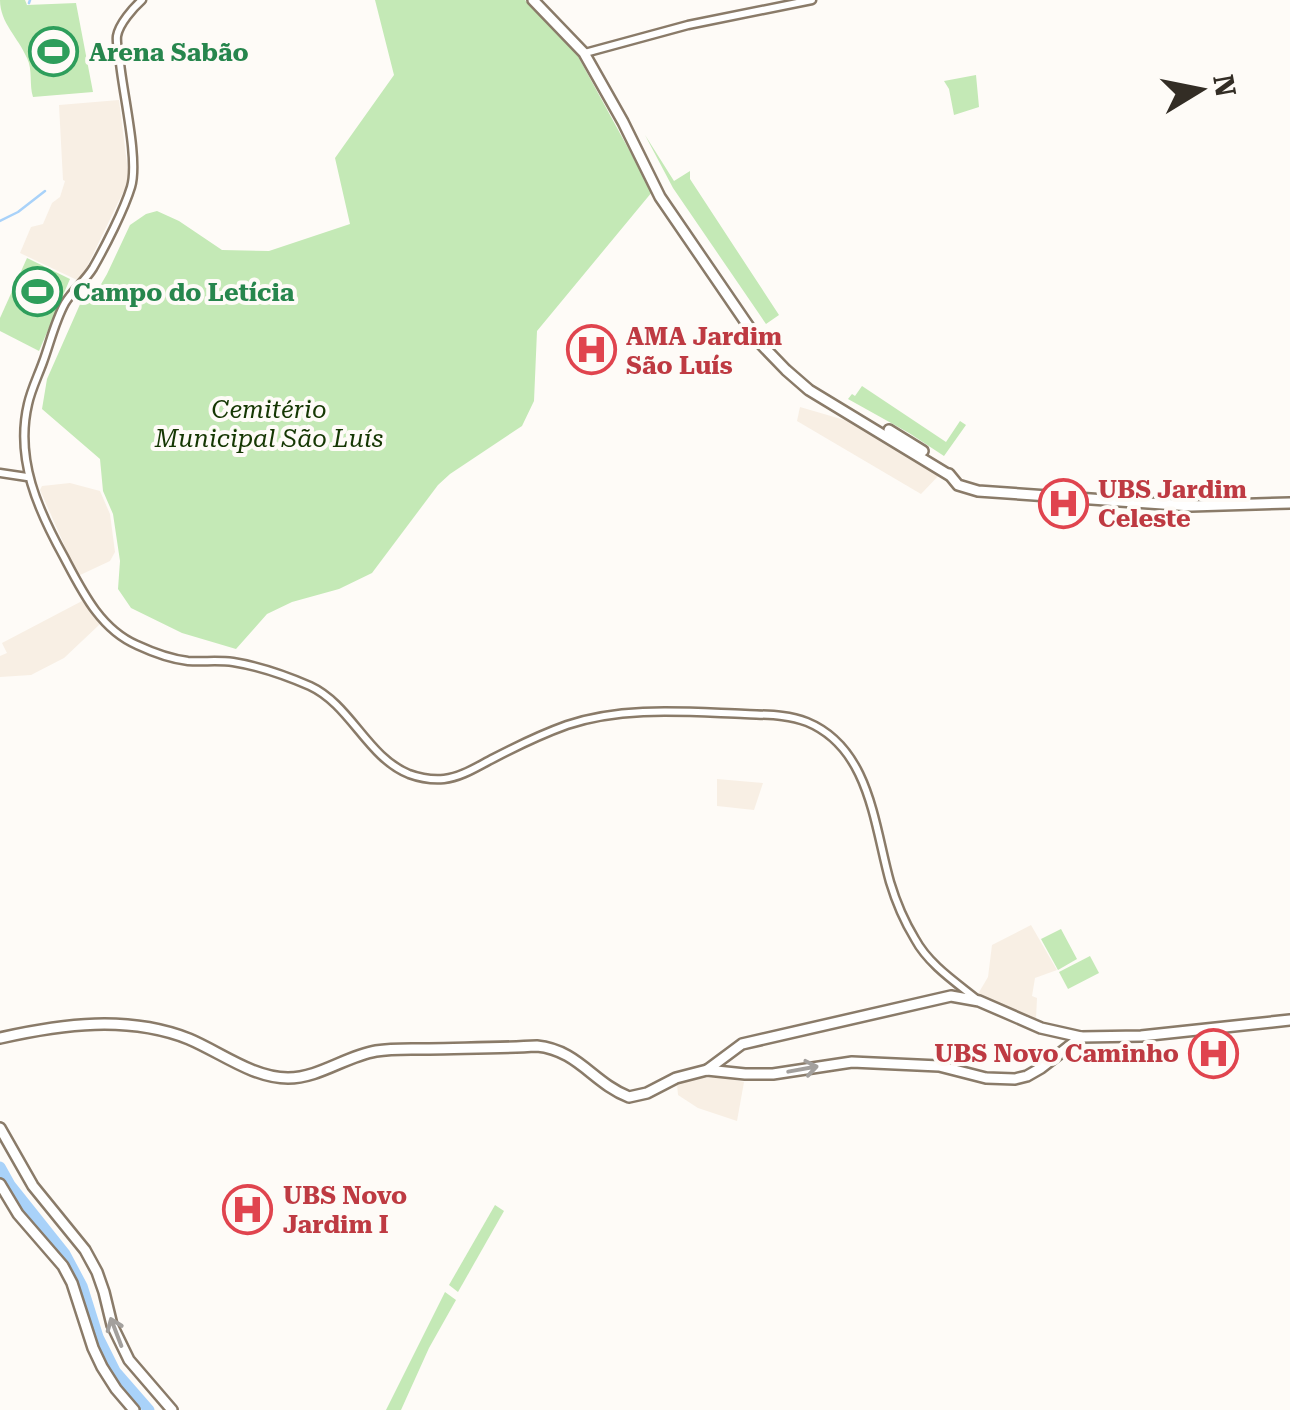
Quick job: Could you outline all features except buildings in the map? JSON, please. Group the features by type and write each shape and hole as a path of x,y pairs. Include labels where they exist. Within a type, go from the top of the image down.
{"main road":[{"path":"533,0 584,54 660,197 751,331 786,370 906,440 941,464 958,485 978,491 1191,506 1290,503"},
{"path":"707,1070 742,1044 951,996 980,1001 1041,1028 1081,1037 1141,1036 1290,1020"},
{"path":"0,1038 68,1025 112,1024 155,1029 189,1039 256,1071 289,1078 388,1049 552,1047 630,1097 707,1070 773,1074 866,1062 938,1066 986,1078 1015,1079 1041,1068 1081,1037"},
{"path":"1064,1034 1067,1047"},
{"path":"723,1058 723,1066 729,1072"},
{"path":"0,1128 34,1186 85,1250 129,1360 172,1410"},
{"path":"0,1184 18,1214 63,1266 102,1367 134,1410"}],"street":[{"path":"142,0 117,35 133,183 94,267 64,307 28,404 24,429 28,477 43,517 93,608 114,631 133,644 175,659 234,662 317,689 334,701 391,764 426,779 463,774 539,736 604,716 708,712 792,716 809,722 833,738 852,760 871,804 902,915 917,944 952,980 980,1001"},
{"path":"584,54 688,25 812,0"},
{"path":"0,472 28,477"},
{"path":"951,996 952,980"}],"shaded area":[{"path":"119,100 129,180 83,275 77,280 20,253 31,227 43,224 65,181 59,105"},
{"path":"800,407 865,426 941,473 921,494 797,421"},
{"path":"70,483 100,491 110,514 115,552 110,561 78,576 40,490 42,486"},
{"path":"82,601 100,624 64,658 31,675 0,677 0,656 7,653 2,643"},
{"path":"717,779 763,783 754,810 717,806"},
{"path":"1031,925 1057,970 1035,978 1032,996 1037,998 1036,1019 978,994 988,977 992,945"},
{"path":"694,1077 744,1082 737,1121 698,1108 678,1095 677,1084"}],"green space":[{"name":"Arena Sabão","path":"0,0 25,0 27,5 76,3 93,92 33,97 29,63 6,23"},
{"name":"Cemitério Municipal São Luís","path":"375,0 525,0 574,49 652,192 537,331 534,401 522,426 438,485 372,573 267,614 236,649 182,633 131,608 118,589 120,561 113,514 103,491 100,459 42,409 47,379 81,302 100,286 130,225 146,214 157,211 179,221 222,250 269,251 350,224 335,158 394,75"},
{"path":"976,75 979,107 954,115 944,81"},
{"path":"645,135 674,181 690,171 690,179 779,315 766,324 673,188"},
{"name":"Campo do Letícia","path":"27,258 70,279 39,351 0,331 0,318"},
{"path":"862,386 946,442 960,421 966,425 944,456 848,399"},
{"path":"1061,929 1077,959 1058,970 1041,939"},
{"path":"1090,956 1099,973 1068,989 1059,972"},
{"path":"495,1205 504,1211 458,1292 449,1285"},
{"path":"445,1292 456,1300 401,1410 386,1410"}],"waterway":[{"path":"0,221 45,191"},
{"path":"0,1167 65,1254 82,1286 98,1337 115,1371 149,1410"}],"place":[{"name":"Arena Sabão","path":"54,52"},
{"name":"Campo do Letícia","path":"38,292"},
{"name":"AMA Jardim São Luís","path":"591,350"},
{"name":"UBS Jardim Celeste","path":"1063,503"},
{"name":"UBS Novo Caminho","path":"1214,1053"},
{"name":"UBS Novo Jardim I","path":"248,1209"}]}
